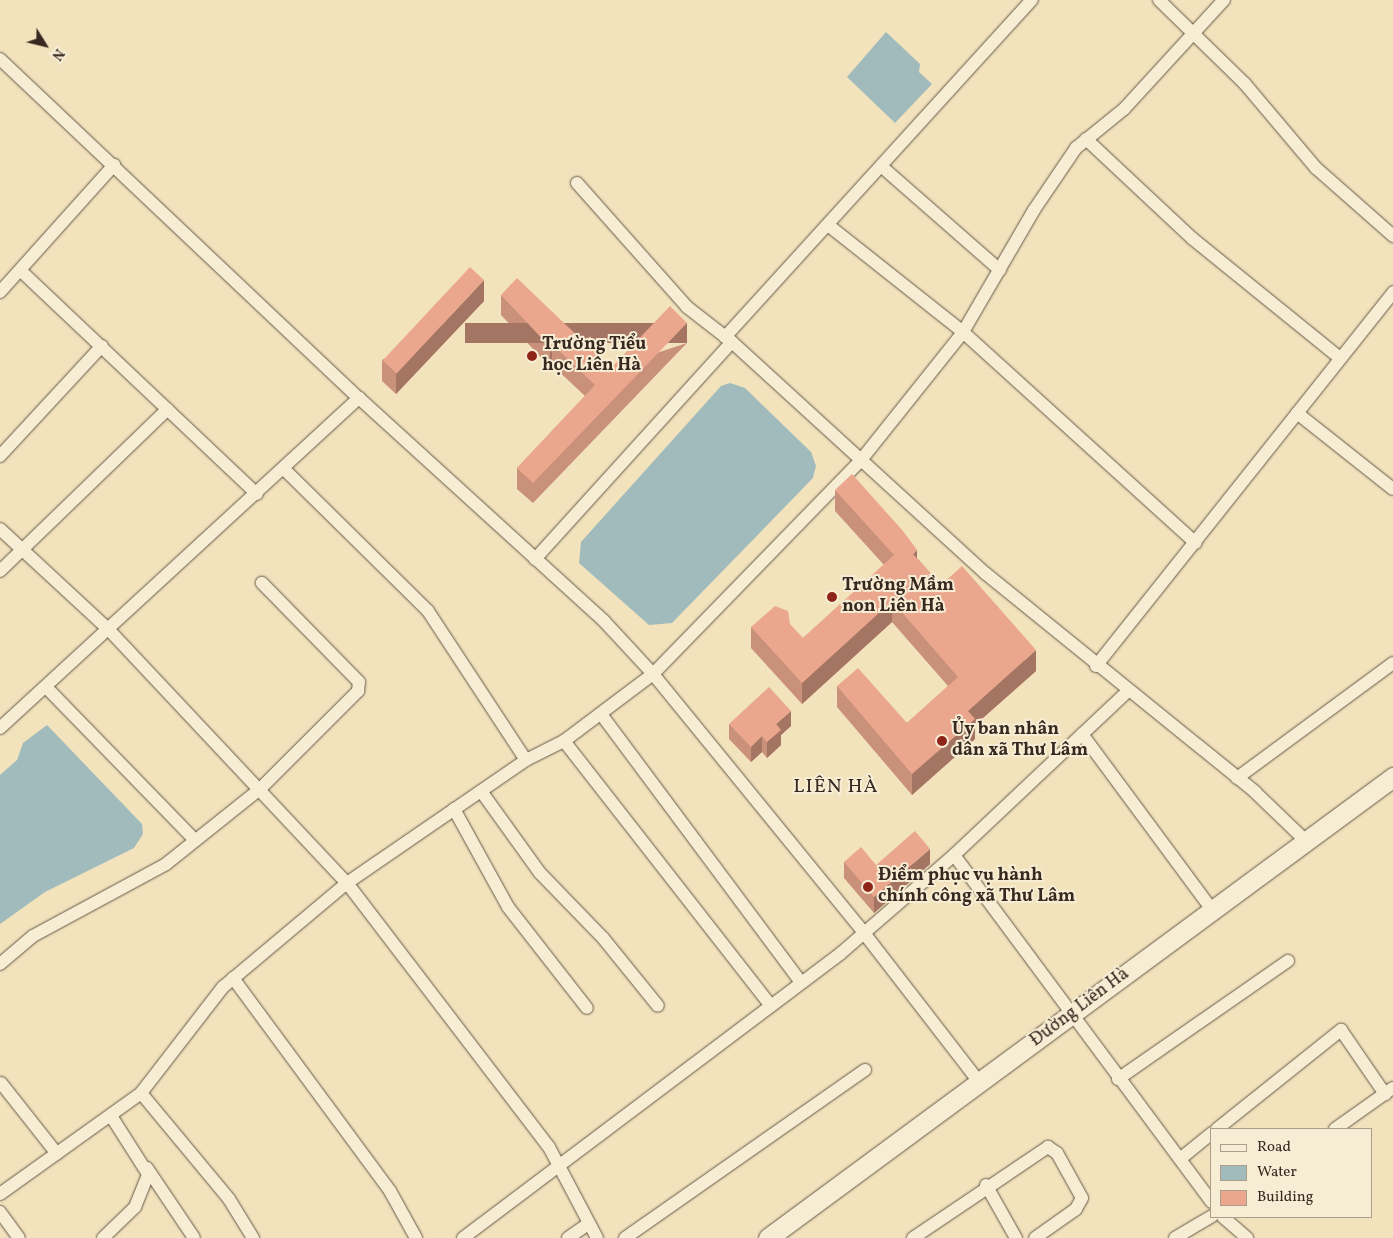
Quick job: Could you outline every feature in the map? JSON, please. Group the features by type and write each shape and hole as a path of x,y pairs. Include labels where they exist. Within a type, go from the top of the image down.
{"main road":[{"name":"Đường Liên Hà","path":"768,1238 1393,777"}],"street":[{"path":"534,558 729,340 828,225 1032,0"},
{"path":"1159,0 1194,34 1316,168 1393,236"},
{"path":"0,1193 141,1093 201,1013 233,978 347,883 526,760 564,741 653,674 861,460 963,332 1034,210 1086,139 1124,109 1224,0"},
{"path":"0,59 359,398 604,621 653,674 864,933 980,1082"},
{"path":"1086,139 1193,239 1340,358"},
{"path":"0,292 114,165"},
{"path":"881,166 1000,270"},
{"path":"577,182 687,307 729,340 984,573 1127,692 1237,778 1306,841"},
{"path":"828,225 963,332 1196,542"},
{"path":"20,270 257,494"},
{"path":"1096,666 1393,292"},
{"path":"0,456 102,346"},
{"path":"0,728 110,630 359,398"},
{"path":"0,571 168,408"},
{"path":"1297,413 1393,490"},
{"path":"284,469 428,611 526,760"},
{"path":"0,530 110,630 347,883 543,1139 597,1238"},
{"path":"0,964 32,936 166,864 260,789 360,687 262,582"},
{"path":"1237,778 1393,663"},
{"path":"46,687 195,840"},
{"path":"463,1238 771,1006 864,933 954,854 1127,692"},
{"path":"601,714 800,982"},
{"path":"1082,734 1212,910"},
{"path":"564,741 771,1006"},
{"path":"481,791 540,874 603,938 658,1006"},
{"path":"454,810 508,907 588,1008"},
{"path":"954,854 1118,1079 1210,1199"},
{"path":"1118,1079 1288,962"},
{"path":"233,978 390,1191 416,1238"},
{"path":"1218,1128 1341,1030 1389,1091 1336,1128"},
{"path":"625,1238 865,1070"},
{"path":"1,1083 57,1154"},
{"path":"141,1093 229,1199 253,1238"},
{"path":"111,1116 194,1238"},
{"path":"1180,1159 1210,1136"},
{"path":"913,1238 986,1184 1043,1147 1057,1153 1082,1198 1076,1209 1035,1238"},
{"path":"103,1238 142,1196 148,1174 144,1164"},
{"path":"986,1184 1013,1237"},
{"path":"0,1212 19,1238"},
{"path":"1175,1238 1210,1217"},
{"path":"1223,1218 1247,1238"},
{"path":"568,1238 588,1224"}],"water":[{"path":"886,32 920,64 919,72 932,84 895,123 847,77"},
{"path":"730,383 745,388 811,452 816,466 813,478 672,623 649,625 579,563 581,542 721,386"},
{"path":"47,725 142,824 143,834 134,848 45,892 0,924 0,775 17,760 23,743"}],"building":[{"path":"470,267 484,280 397,374 383,361"},
{"path":"517,278 611,368 670,306 687,323 533,483 517,468 595,385 552,344 550,347 501,295"},
{"path":"852,474 903,531 917,550 913,554 941,585 962,566 1036,650 968,711 975,719 912,774 837,686 858,668 907,723 958,677 892,601 802,683 751,627 775,606 788,611 790,624 803,638 894,555 835,490"},
{"path":"769,687 791,711 776,724 781,730 767,742 762,736 751,747 729,724"},
{"path":"915,831 930,849 874,897 844,862 861,847 876,865"}],"place":[{"name":"Trường Tiểu học Liên Hà","path":"532,356"},
{"name":"Trường Mầm non Liên Hà","path":"832,597"},
{"name":"Ủy ban nhân dân xã Thư Lâm","path":"942,741"},
{"name":"Điểm phục vụ hành chính công xã Thư Lâm","path":"868,887"}],"district":[{"name":"LIÊN HÀ","path":"836,787"}]}
